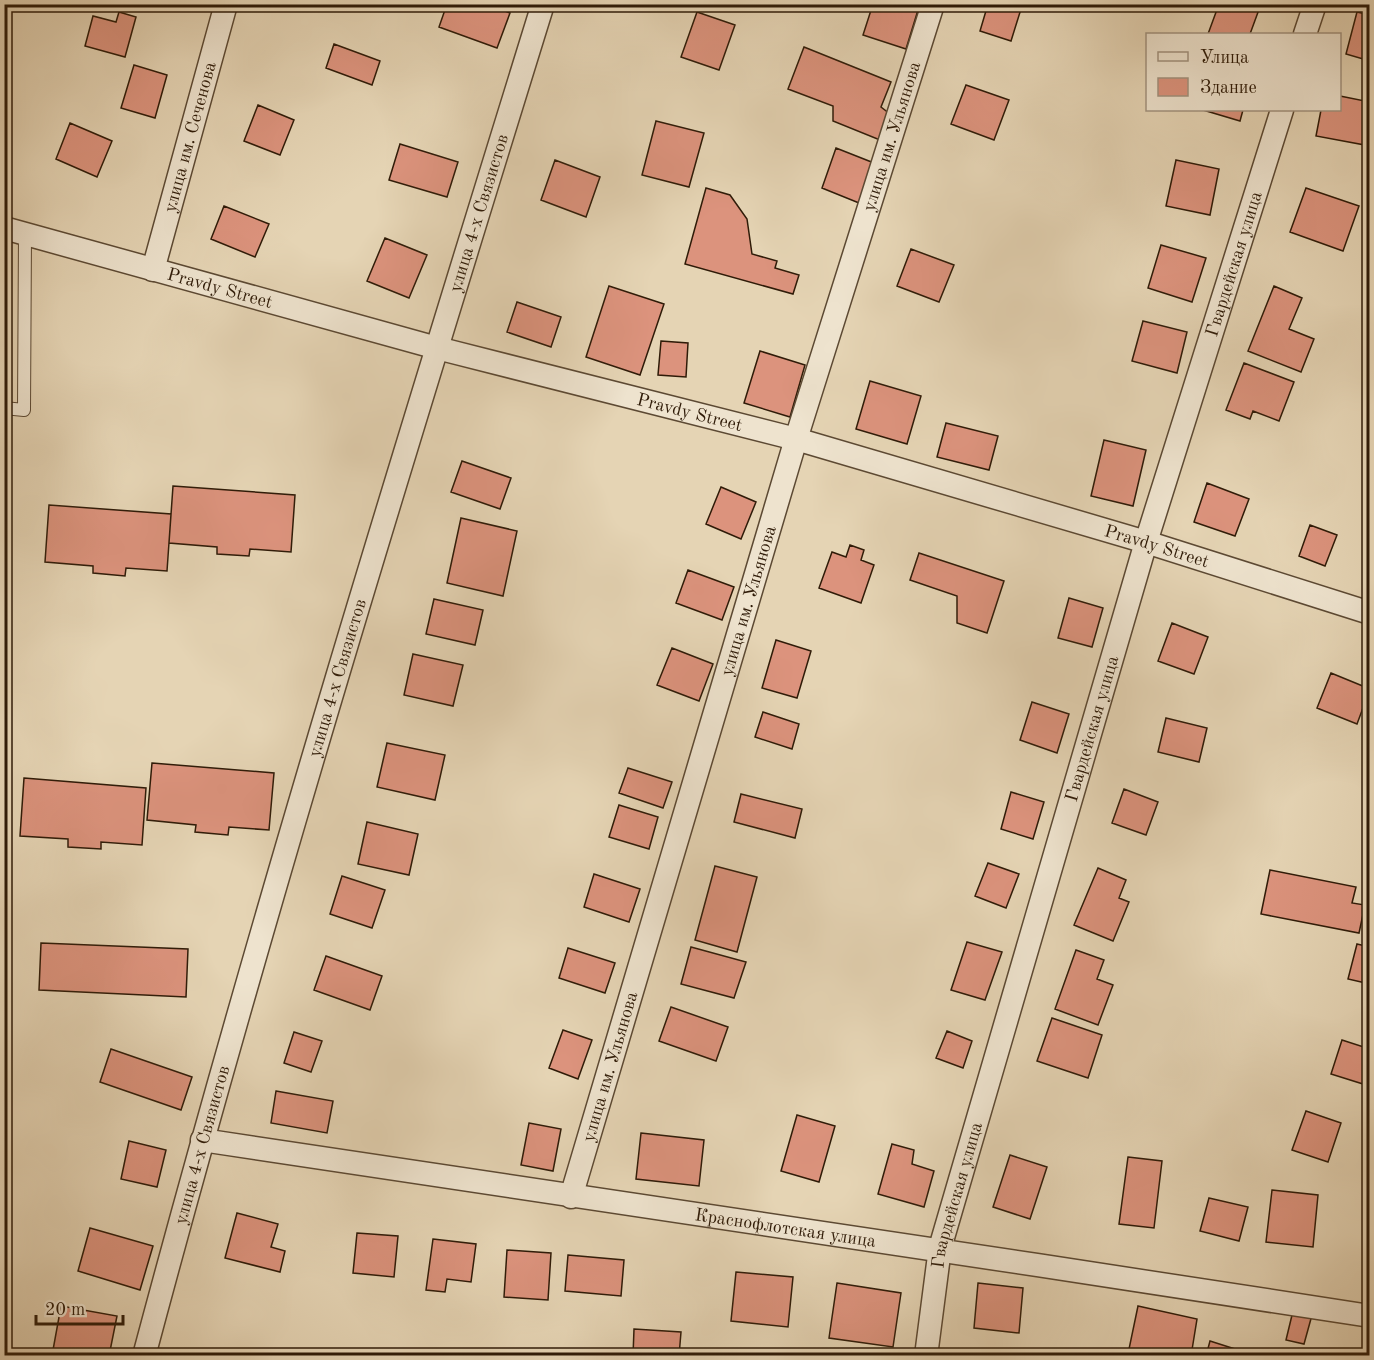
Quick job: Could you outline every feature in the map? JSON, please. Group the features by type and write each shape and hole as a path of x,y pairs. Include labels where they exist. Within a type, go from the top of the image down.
{"street":[{"name":"улица им. Сеченова","path":"153,270 226,4"},
{"name":"улица 4-х Связистов","path":"144,1356 202,1140 436,348 543,4"},
{"name":"улица им. Ульянова","path":"571,1197 796,439 933,4"},
{"path":"1305,33 1315,4"},
{"name":"Гвардейская улица","path":"926,1356 940,1248 1146,542 1282,111"},
{"name":"Pravdy Street","path":"4,228 436,348 796,439 1146,542 1370,613"},
{"name":"Краснофлотская улица","path":"202,1140 571,1197 940,1248 1370,1316"}],"lane":[{"path":"4,233 27,234 24,410 4,408"}],"building":[{"path":"4,4 12,4 8,21 4,20"},
{"path":"447,4 488,4 510,13 497,48 439,27"},
{"path":"873,4 901,4 918,10 906,49 863,35"},
{"path":"988,4 1008,4 1021,9 1011,41 980,31"},
{"path":"1219,4 1261,4 1250,33 1208,33"},
{"path":"119,12 136,17 125,57 85,46 93,16 116,22"},
{"path":"697,12 735,25 719,70 681,57"},
{"path":"1357,12 1370,15 1370,61 1346,54"},
{"path":"334,44 380,61 372,85 326,68"},
{"path":"804,47 891,82 881,107 890,114 880,140 833,121 833,106 788,89"},
{"path":"134,65 167,75 155,118 121,108"},
{"path":"966,85 1009,100 994,140 951,124"},
{"path":"1341,96 1370,102 1365,145 1316,136 1321,111 1341,111"},
{"path":"258,105 294,120 280,155 244,141"},
{"path":"1206,111 1243,111 1240,121"},
{"path":"656,121 704,133 689,187 642,175"},
{"path":"70,123 112,141 97,177 56,159"},
{"path":"400,144 458,162 447,197 389,180"},
{"path":"836,148 874,163 859,203 822,188"},
{"path":"555,160 600,177 586,217 541,200"},
{"path":"1176,160 1219,169 1210,215 1166,206"},
{"path":"706,188 730,195 747,219 752,254 777,261 775,268 799,275 793,294 685,264"},
{"path":"1306,188 1359,206 1343,251 1290,232"},
{"path":"224,206 269,224 255,257 211,239"},
{"path":"385,238 427,255 409,298 367,281"},
{"path":"1161,245 1206,258 1192,302 1148,288"},
{"path":"911,249 954,265 939,302 897,286"},
{"path":"609,286 664,304 640,375 586,357"},
{"path":"1274,286 1302,298 1289,329 1314,339 1301,372 1248,351"},
{"path":"517,302 561,317 551,347 507,332"},
{"path":"4,315 9,315 6,364 4,364"},
{"path":"1143,321 1187,332 1177,373 1132,361"},
{"path":"661,341 688,343 686,377 658,375"},
{"path":"760,351 805,365 790,417 744,403"},
{"path":"1244,363 1294,382 1279,421 1253,411 1250,419 1226,410"},
{"path":"870,381 921,396 907,444 856,429"},
{"path":"946,423 998,436 989,470 937,457"},
{"path":"1104,440 1146,450 1133,506 1091,496"},
{"path":"462,461 511,478 500,509 451,492"},
{"path":"1207,483 1249,499 1235,536 1194,522"},
{"path":"173,486 295,495 291,552 250,549 249,556 217,554 217,547 169,543"},
{"path":"721,487 756,502 741,539 706,524"},
{"path":"49,505 171,514 167,571 126,568 125,576 93,573 93,566 45,562"},
{"path":"461,518 517,531 503,596 447,583"},
{"path":"1310,525 1337,535 1325,566 1299,556"},
{"path":"850,545 864,550 861,560 874,565 861,603 819,588 832,552 846,557"},
{"path":"919,553 1004,581 987,633 957,623 957,596 910,580"},
{"path":"688,570 734,587 722,620 676,603"},
{"path":"1069,598 1103,608 1092,647 1058,638"},
{"path":"434,599 483,610 475,645 426,634"},
{"path":"1172,623 1208,637 1194,674 1158,661"},
{"path":"776,640 811,651 797,698 762,688"},
{"path":"672,648 713,664 699,701 657,685"},
{"path":"413,654 463,665 453,706 404,695"},
{"path":"1331,673 1370,689 1357,724 1317,708"},
{"path":"1032,702 1069,714 1057,753 1020,740"},
{"path":"763,712 799,724 792,749 755,737"},
{"path":"1166,718 1207,728 1199,762 1158,752"},
{"path":"387,743 445,755 435,800 377,787"},
{"path":"152,763 274,773 269,830 229,827 228,835 195,832 196,825 147,820"},
{"path":"628,768 672,782 663,808 619,793"},
{"path":"24,778 146,788 142,845 101,842 101,849 68,847 68,839 20,836"},
{"path":"1124,789 1158,802 1146,835 1112,823"},
{"path":"1011,792 1044,802 1033,839 1001,829"},
{"path":"741,794 802,809 795,838 734,822"},
{"path":"619,805 658,817 649,849 609,837"},
{"path":"367,822 418,834 409,875 358,864"},
{"path":"988,863 1019,874 1006,908 975,896"},
{"path":"715,866 757,877 737,952 695,940"},
{"path":"1098,868 1126,880 1119,898 1129,902 1113,941 1074,925"},
{"path":"1270,870 1356,887 1352,903 1365,905 1359,933 1261,914"},
{"path":"594,874 640,889 629,922 584,907"},
{"path":"342,876 385,890 372,928 330,914"},
{"path":"967,942 1002,952 985,1000 951,990"},
{"path":"41,943 188,949 186,997 39,990"},
{"path":"1357,944 1370,947 1370,984 1348,979"},
{"path":"691,947 746,962 734,998 681,984"},
{"path":"568,948 615,963 605,993 559,978"},
{"path":"1076,950 1104,960 1097,979 1113,985 1098,1025 1055,1009"},
{"path":"326,956 382,976 370,1010 314,990"},
{"path":"671,1007 728,1027 716,1061 659,1041"},
{"path":"1052,1018 1102,1035 1088,1078 1037,1061"},
{"path":"563,1030 592,1040 578,1079 549,1068"},
{"path":"947,1031 972,1041 963,1068 936,1058"},
{"path":"294,1032 322,1041 311,1072 284,1063"},
{"path":"1342,1040 1370,1049 1370,1065 1363,1084 1331,1074"},
{"path":"111,1049 192,1077 181,1110 100,1082"},
{"path":"276,1091 333,1101 327,1133 271,1123"},
{"path":"1306,1111 1341,1123 1328,1162 1292,1150"},
{"path":"797,1115 835,1126 819,1182 781,1171"},
{"path":"529,1123 561,1129 553,1171 521,1165"},
{"path":"641,1133 704,1140 699,1186 636,1179"},
{"path":"129,1141 166,1150 157,1187 121,1179"},
{"path":"892,1144 914,1150 912,1164 934,1171 924,1207 878,1194"},
{"path":"1010,1155 1047,1167 1030,1219 993,1207"},
{"path":"1128,1157 1162,1161 1154,1228 1119,1224"},
{"path":"1272,1190 1318,1195 1313,1247 1266,1242"},
{"path":"1209,1198 1248,1207 1239,1241 1200,1231"},
{"path":"237,1213 278,1224 271,1247 285,1251 280,1272 225,1258"},
{"path":"90,1228 153,1246 140,1290 78,1271"},
{"path":"357,1233 398,1236 394,1277 353,1273"},
{"path":"433,1239 476,1244 471,1282 447,1279 445,1292 426,1290"},
{"path":"507,1250 551,1253 548,1300 504,1297"},
{"path":"568,1255 624,1260 621,1296 565,1291"},
{"path":"736,1272 793,1277 788,1327 731,1321"},
{"path":"837,1283 901,1293 893,1347 829,1338"},
{"path":"978,1283 1023,1288 1019,1333 974,1328"},
{"path":"61,1306 117,1316 109,1356 85,1356 53,1350"},
{"path":"1138,1306 1197,1319 1191,1356 1129,1349"},
{"path":"1293,1311 1312,1315 1304,1344 1286,1340"},
{"path":"634,1329 681,1332 679,1356 633,1356"},
{"path":"1210,1341 1257,1356 1206,1356"}]}
